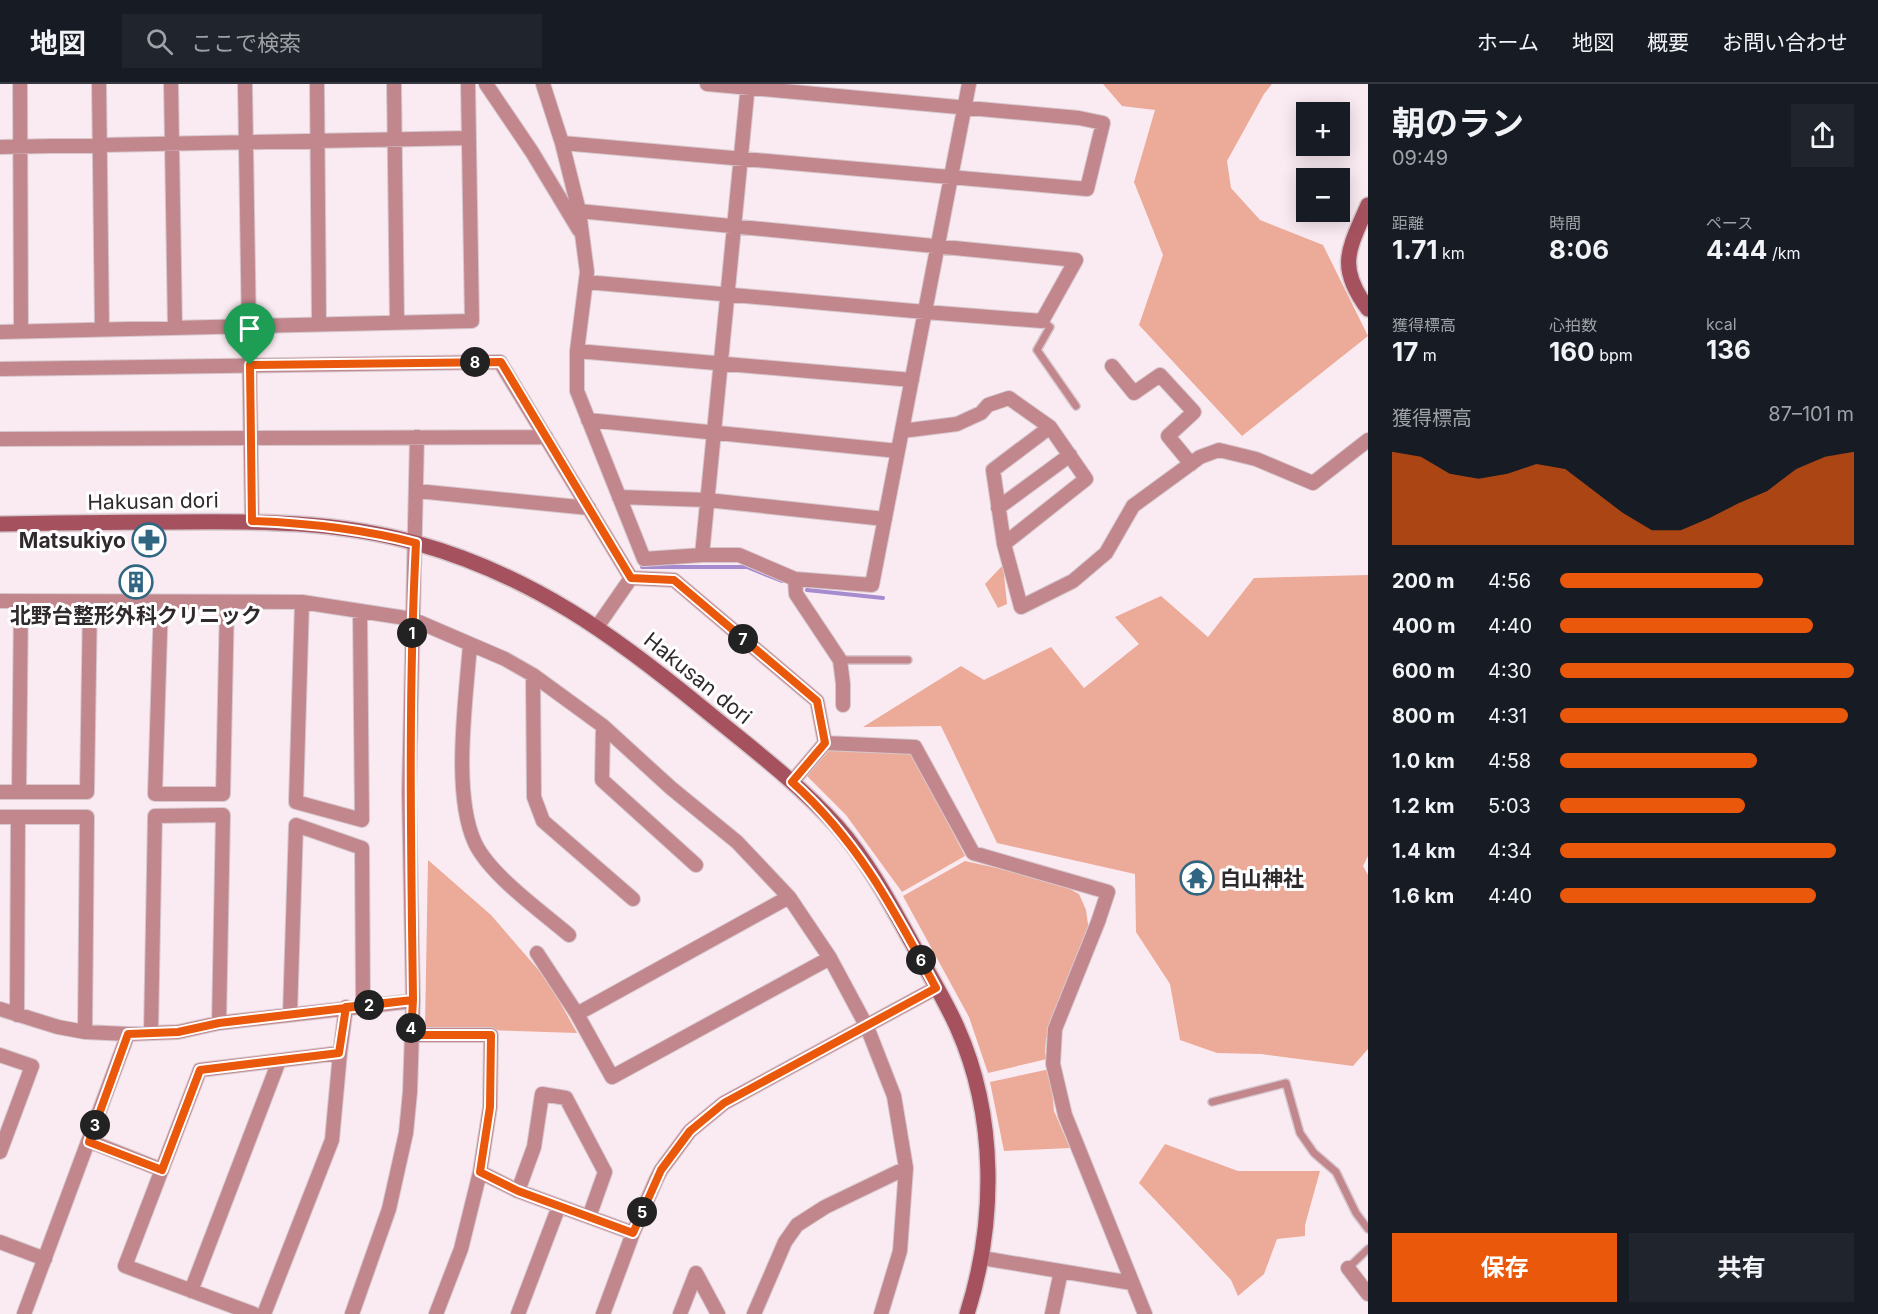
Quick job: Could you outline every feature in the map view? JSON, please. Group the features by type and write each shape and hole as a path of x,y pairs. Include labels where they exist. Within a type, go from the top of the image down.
{"street":[{"path":"20,84 21,331"},
{"path":"99,84 102,329"},
{"path":"171,84 175,328"},
{"path":"245,84 252,521"},
{"path":"317,84 319,324"},
{"path":"394,84 397,323"},
{"path":"0,332 472,321 468,84"},
{"path":"486,84 532,152 581,234"},
{"path":"543,84 579,211 587,272 577,351 577,391 644,559 739,555 795,579 872,585 969,84"},
{"path":"561,143 1087,189 1103,123 1079,118 707,84"},
{"path":"702,555 748,86"},
{"path":"0,147 469,138"},
{"path":"1368,205 1348,251 1348,267 1353,286 1368,309"},
{"path":"579,211 1076,260 1042,321 586,282"},
{"path":"577,351 912,380"},
{"path":"0,369 501,362 631,578"},
{"path":"1112,366 1134,393 1160,375 1194,412 1168,436 1191,464"},
{"path":"902,431 957,424 981,413 988,405 1009,398 1050,427 1086,479 1004,544"},
{"path":"588,420 898,451"},
{"path":"1050,427 993,470 1004,544 1021,607 1073,581 1106,553 1133,506 1200,458 1219,450 1256,459 1313,483 1368,440"},
{"path":"352,1314 398,1177 410,1092 413,1000 409,794 417,437"},
{"path":"0,439 546,437"},
{"path":"998,508 1070,455"},
{"path":"417,491 589,508"},
{"path":"619,497 708,500 885,519"},
{"name":"Hakusan dori","path":"0,524 252,521 306,523 349,528 416,543 506,576 570,609 652,667 792,782 839,829 867,867 936,988 964,1046 975,1081 982,1117 988,1182 988,1217 982,1258 967,1314"},
{"path":"597,627 631,578"},
{"path":"631,578 674,580 817,701 825,743"},
{"path":"795,579 796,594 840,660 843,705"},
{"path":"0,601 302,602 412,619 505,658 533,675 603,726 671,788 737,842 789,897 830,958 867,1027 894,1096 906,1168 900,1251 881,1314"},
{"path":"19,792 21,601"},
{"path":"0,792 87,792 90,602"},
{"path":"161,602 155,794 223,794 227,602"},
{"path":"302,602 297,802 362,820 360,611"},
{"path":"470,644 463,741 464,807 476,844 497,873 569,935"},
{"path":"533,675 534,797 543,821 633,899"},
{"path":"603,726 602,780 696,865"},
{"path":"792,782 825,743"},
{"path":"825,743 915,747 973,853 1108,892 1055,1029 1053,1064 1065,1115 1144,1314"},
{"path":"151,1032 155,816 223,815 219,1023"},
{"path":"0,817 87,817 85,1032"},
{"path":"16,1015 18,817"},
{"path":"290,1014 296,825 362,848 363,1005"},
{"path":"577,1014 789,897"},
{"path":"537,953 577,1014 612,1077 830,958"},
{"path":"603,1314 633,1233 661,1170 690,1131 724,1103 936,988"},
{"path":"0,1009 58,1027 85,1032 128,1034 178,1032 219,1023 413,1000"},
{"path":"264,1314 332,1140 339,1053 346,1007"},
{"path":"24,1314 128,1034"},
{"path":"411,1035 491,1035 490,1107 480,1172 461,1249 436,1314"},
{"path":"254,1314 125,1266 200,1070 339,1053"},
{"path":"0,1055 32,1066 0,1152"},
{"path":"191,1291 279,1060"},
{"path":"518,1191 534,1147 542,1094 566,1098 605,1172 589,1217"},
{"path":"89,1142 162,1170"},
{"path":"754,1314 785,1242 797,1225 825,1207 906,1168"},
{"path":"480,1172 518,1191 633,1233"},
{"path":"518,1314 559,1206"},
{"path":"0,1242 45,1258"},
{"path":"982,1258 1132,1284"},
{"path":"1348,1268 1368,1294"},
{"path":"1052,1314 1061,1271"},
{"path":"681,1314 696,1273 718,1314"},
{"path":"1131,1314 1138,1297"}],"lane":[{"path":"1042,321 1050,327 1037,350 1076,406"},
{"path":"840,660 909,660"},
{"path":"1212,1102 1286,1083 1300,1133 1314,1153 1336,1172 1356,1213 1368,1229"},
{"path":"1348,1268 1368,1250"}],"shaded area":[{"path":"1103,84 1272,84 1264,94 1227,161 1231,188 1260,220 1323,245 1368,336 1242,436 1139,325 1163,255 1134,182 1155,110 1122,106"},
{"path":"1003,565 1007,604 998,608 985,584"},
{"path":"1368,575 1368,856 1363,866 1368,875 1368,1049 1353,1066 1261,1054 1217,1053 1180,1040 1170,984 1136,932 1135,874 997,843 941,726 863,727 961,666 984,680 1051,647 1084,688 1139,644 1115,617 1161,596 1208,637 1254,578"},
{"path":"826,748 911,752 965,856 902,892 846,815 806,775"},
{"path":"428,860 491,915 548,981 577,1033 425,1028"},
{"path":"965,861 1055,881 1079,894 1086,910 1089,931 1046,1039 1047,1059 988,1073 969,1017 903,896"},
{"path":"1050,1069 1054,1111 1070,1148 1004,1151 990,1082"},
{"path":"1165,1144 1238,1171 1320,1171 1305,1225 1305,1236 1277,1239 1264,1274 1238,1296 1231,1280 1139,1183"}],"waterway":[{"path":"642,567 747,567 782,581"},
{"path":"807,590 883,598"}],"place":[{"name":"Matsukiyo","path":"149,540"},
{"name":"北野台整形外科クリニック","path":"136,582"},
{"name":"白山神社","path":"1197,878"}],"route":[{"path":"250,365 252,521 306,523 349,528 416,543 412,619 409,794 413,1000 363,1005 346,1007 339,1053 200,1070 162,1170 89,1142 128,1034 178,1032 219,1023 363,1005 413,1000 411,1035 491,1035 490,1107 480,1172 518,1191 633,1233 661,1170 690,1131 724,1103 936,988 899,919 867,867 839,829 792,782 825,743 817,701 674,580 631,578 501,362 250,365"}]}
